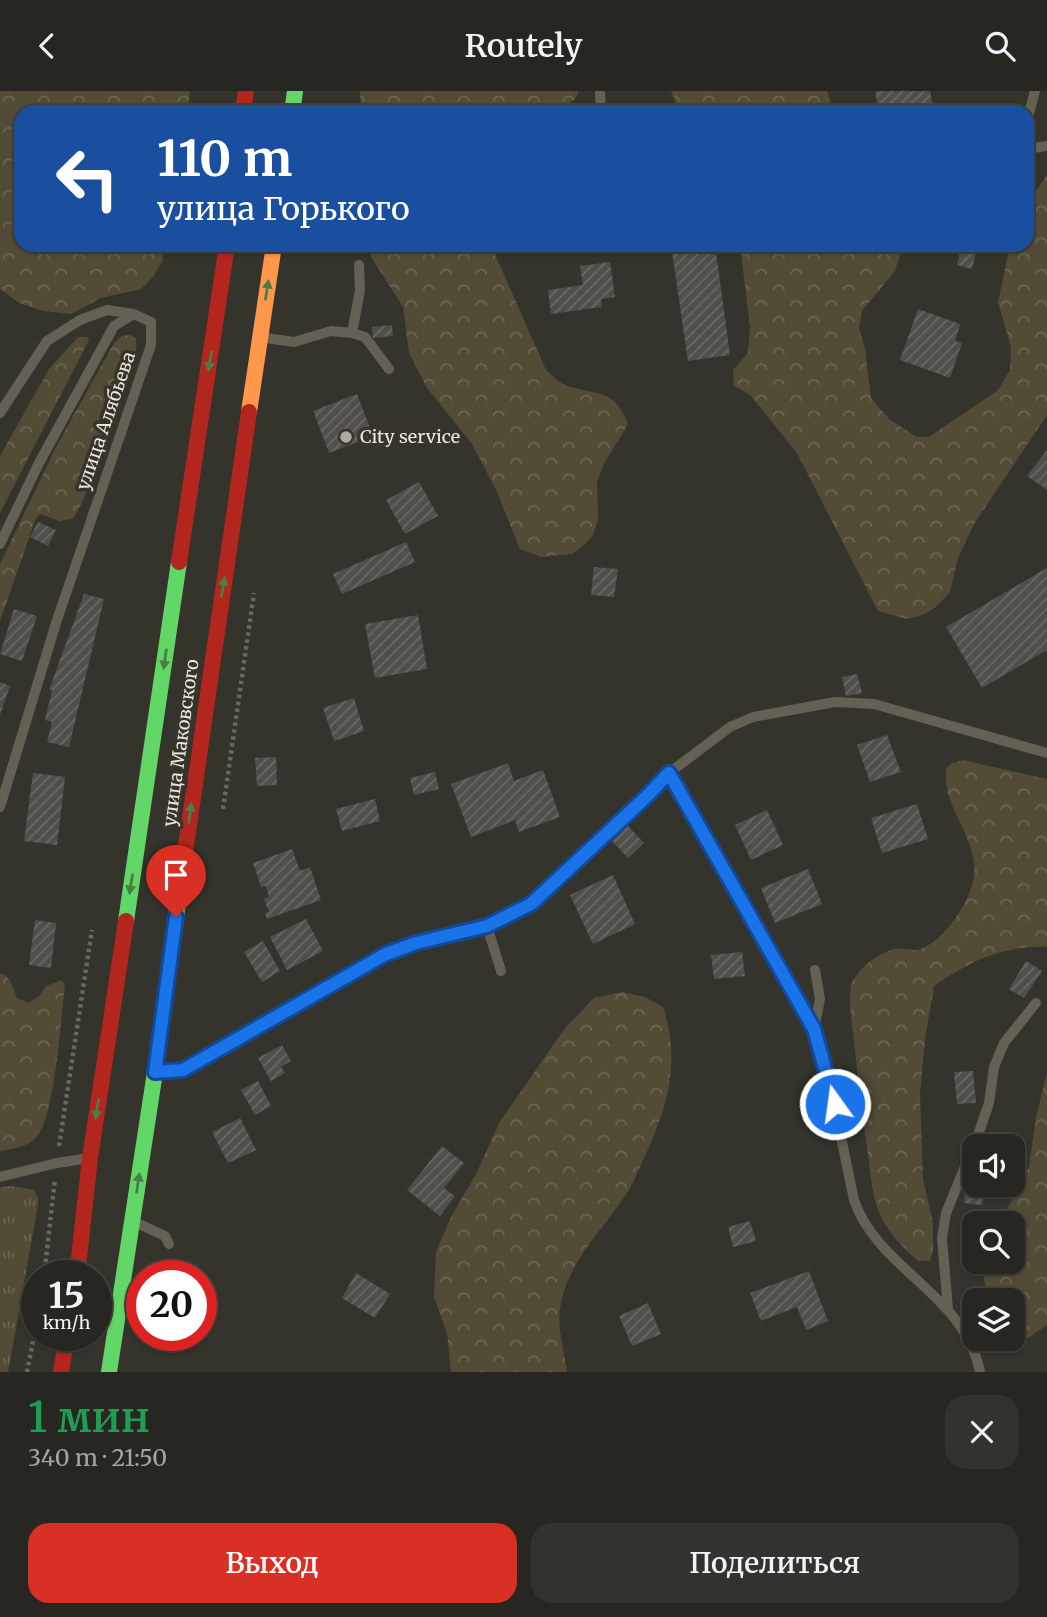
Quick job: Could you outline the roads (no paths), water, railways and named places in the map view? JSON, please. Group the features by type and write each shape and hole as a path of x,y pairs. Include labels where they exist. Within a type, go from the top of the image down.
{"highway":[{"name":"улица Маковского","path":"79,1260 90,1158 226,252"},
{"name":"улица Маковского","path":"110,1372 155,1072 204,711 273,252"},
{"path":"61,1372 64,1351"}],"lane":[{"path":"352,333 360,289 359,265"},
{"path":"0,413 47,341 80,320 107,310 134,314"},
{"name":"улица Алябьева","path":"0,544 39,463 114,325 134,314 152,322 152,345 61,607 0,807"},
{"path":"260,337 294,342 331,331 352,333 365,337 389,369"},
{"path":"155,1072 183,1070 386,954 416,943 487,926 531,904 669,773 730,727 753,717 835,702 874,704 1047,753"},
{"path":"669,773 814,1029 829,1079 860,1219 883,1247 948,1309 970,1339 977,1354 980,1372"},
{"path":"487,926 501,971"},
{"path":"814,1029 820,999 815,970"},
{"path":"948,1309 942,1238 946,1213 989,1103 995,1067 1004,1044 1037,1003"},
{"path":"0,1177 90,1158"},
{"path":"133,1222 166,1236 169,1244"}],"place":[{"name":"City service","path":"346,437"}]}
